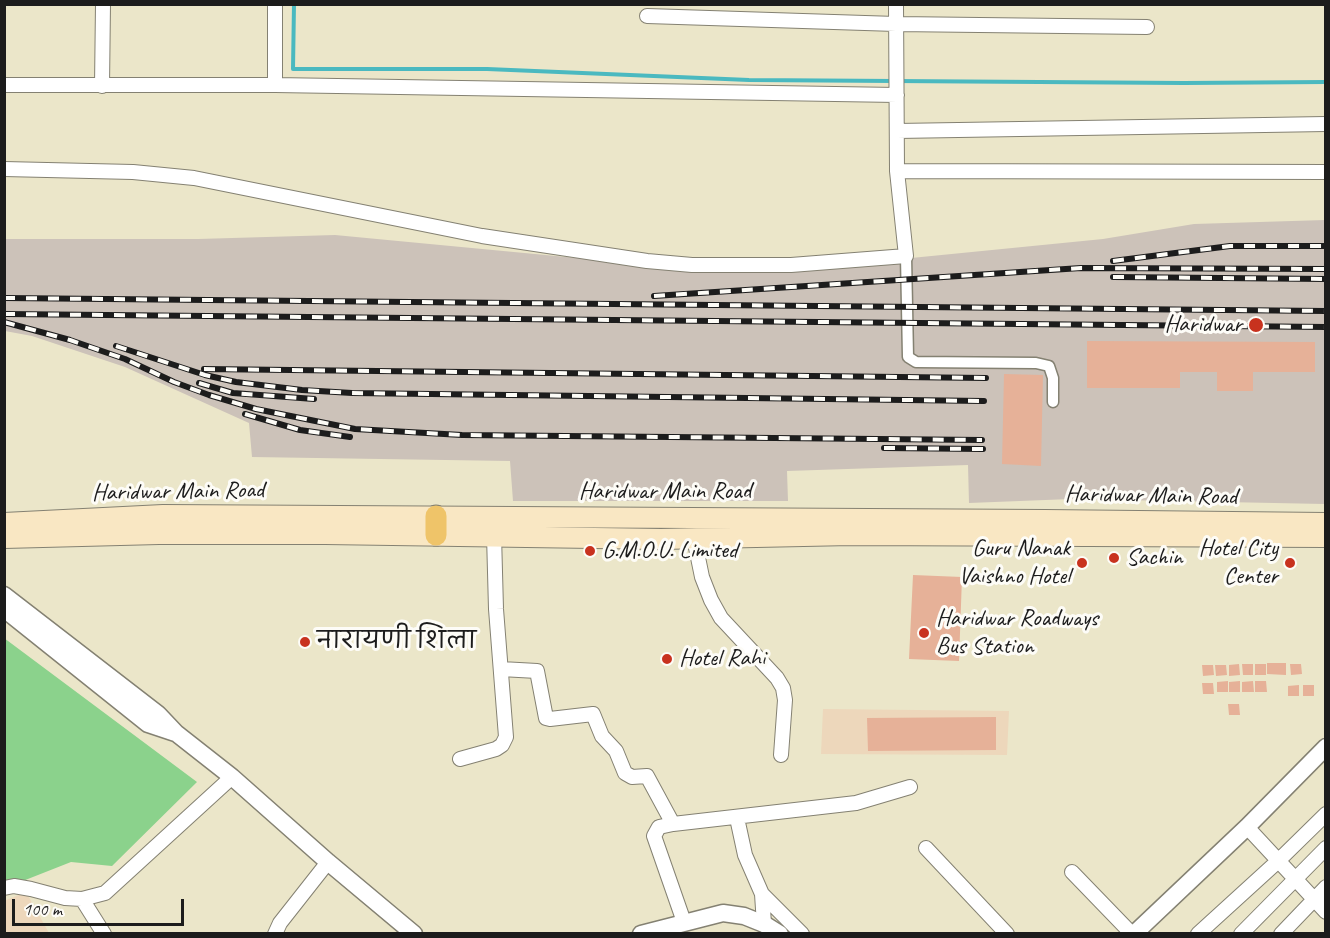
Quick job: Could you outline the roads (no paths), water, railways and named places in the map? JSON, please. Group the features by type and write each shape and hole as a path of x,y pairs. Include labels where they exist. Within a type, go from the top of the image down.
{"main road":[{"name":"Haridwar Main Road","path":"4,523 163,515 436,526 494,535 694,538 851,535 997,528 1326,537"},
{"name":"Haridwar Main Road","path":"4,538 436,526 997,528 1326,524"}],"street":[{"path":"102,86 103,4"},
{"path":"275,4 275,85"},
{"path":"896,4 897,171 906,256 908,357 916,362 1036,363 1049,366 1053,378 1053,402"},
{"path":"647,16 896,24 1147,27"},
{"path":"4,85 897,86"},
{"path":"897,131 1326,124"},
{"path":"4,169 133,172 194,178 492,238 647,261 692,265 791,266 906,256"},
{"path":"897,171 1326,172"},
{"path":"460,759 496,749 502,745 506,737 496,609 494,535"},
{"path":"694,538 702,577 721,618 777,678 783,688 785,700 781,755"},
{"path":"4,596 158,714 176,734 232,777 328,862 414,933"},
{"path":"4,609 148,724 176,734"},
{"path":"501,669 534,669 537,671 546,718 593,714 602,736 616,751 625,773 632,777 647,776 673,824"},
{"path":"1072,872 1133,933 1247,827 1326,747"},
{"path":"4,888 14,886 65,898 82,899 105,892 232,777"},
{"path":"684,922 654,837 659,827 856,803 910,787"},
{"path":"1198,933 1326,814"},
{"path":"736,818 745,855 762,894 764,924"},
{"path":"1247,827 1277,862 1326,912"},
{"path":"926,848 1007,933"},
{"path":"1241,933 1326,848"},
{"path":"275,933 328,862"},
{"path":"1281,933 1326,887"},
{"path":"762,894 802,933"},
{"path":"82,899 104,933"},
{"path":"641,933 723,913 744,916 780,933"}],"waterway":[{"path":"294,4 293,69 487,69 749,80 1326,82"}],"railway":[{"path":"1113,261 1230,246 1326,246"},
{"path":"654,296 1081,268 1326,269"},
{"path":"1113,277 1326,279"},
{"path":"4,298 1326,311"},
{"path":"4,314 1326,327"},
{"path":"4,322 70,340 125,359 174,382 209,395 256,409 355,429 462,435 982,440"},
{"path":"116,346 205,375 236,382 302,390 352,393 984,401"},
{"path":"204,369 986,378"},
{"path":"199,383 233,393 314,399"},
{"path":"245,414 300,430 350,437"},
{"path":"884,448 983,449"}],"place":[{"name":"Haridwar","path":"1256,325"},
{"name":"G.M.O.U. Limited","path":"590,551"},
{"name":"Sachin","path":"1114,558"},
{"name":"Guru Nanak Vaishno Hotel","path":"1082,563"},
{"name":"Hotel City Center","path":"1290,563"},
{"name":"Haridwar Roadways Bus Station","path":"924,633"},
{"name":"नारायणी शिला","path":"305,642"},
{"name":"Hotel Rahi","path":"667,659"}]}
